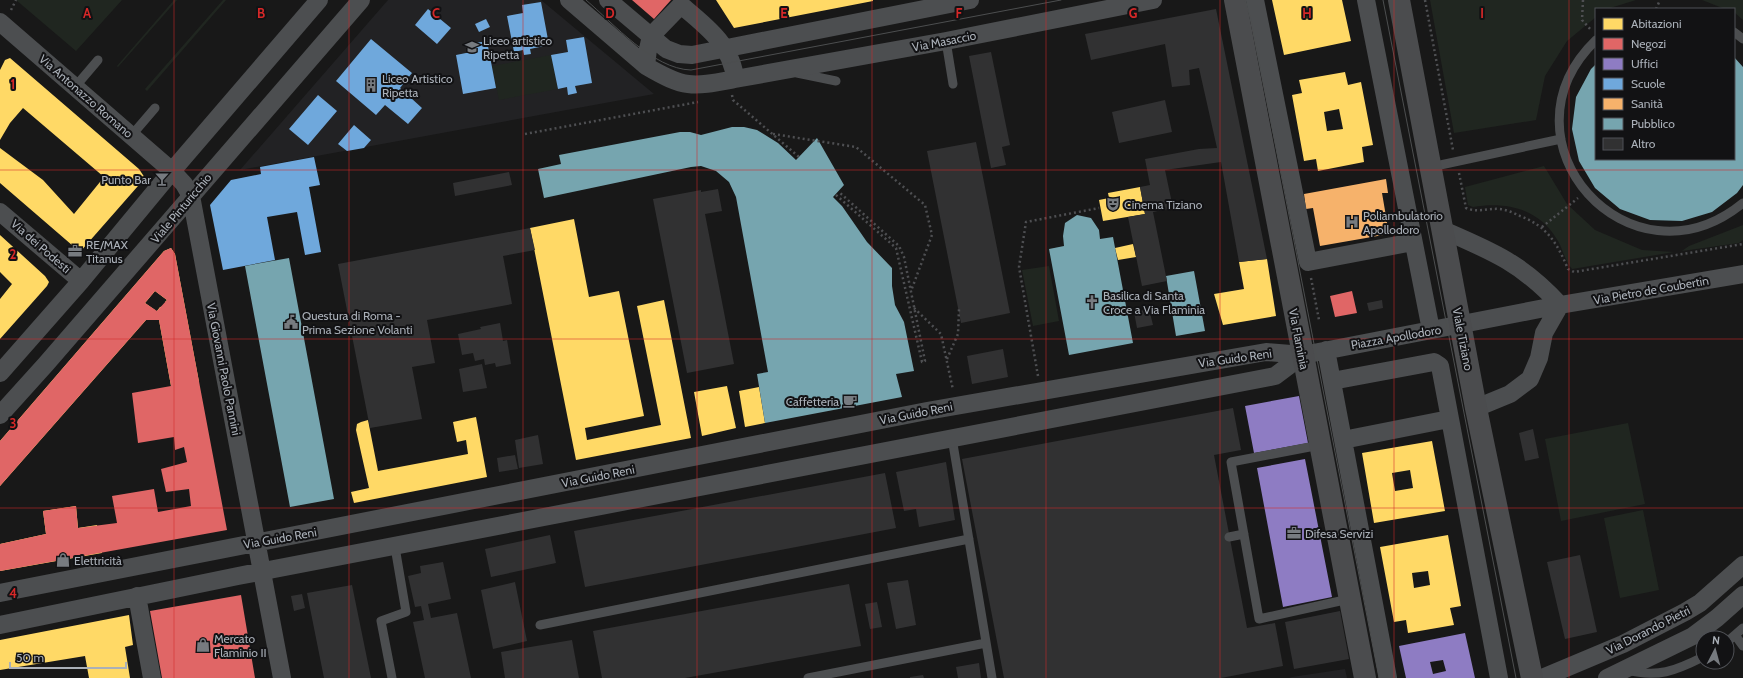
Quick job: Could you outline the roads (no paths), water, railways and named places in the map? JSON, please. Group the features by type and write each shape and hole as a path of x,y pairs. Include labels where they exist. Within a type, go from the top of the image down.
{"street":[{"path":"0,373 81,281 172,171 319,0"},
{"name":"Viale Pinturicchio","path":"0,415 46,364 361,0"},
{"name":"Via Masaccio","path":"569,0 646,66 671,80 688,85 734,88 788,70 946,42 1153,0"},
{"path":"608,0 666,49 679,54 702,55 970,0"},
{"name":"Via Flaminia","path":"1235,0 1365,678"},
{"path":"1255,0 1308,262 1413,242"},
{"path":"1366,0 1431,330"},
{"name":"Viale Tiziano","path":"1399,0 1476,408 1532,678"},
{"path":"646,66 651,36 683,2 714,34 726,49 732,63 734,88"},
{"name":"Via Antonazzo Romano","path":"0,22 172,171 184,184 191,196"},
{"name":"Via Giovanni Paolo Pannini","path":"191,196 282,678"},
{"name":"Via dei Podesti","path":"0,212 81,281"},
{"path":"1443,230 1513,263 1536,280 1560,305 1544,333 1539,358 1530,378 1510,394 1476,408"},
{"name":"Via Pietro de Coubertin","path":"1560,305 1743,274"},
{"name":"Piazza Apollodoro","path":"1302,355 1560,305"},
{"name":"Via Flaminia","path":"1326,350 1388,678"},
{"name":"Via Guido Reni","path":"0,593 952,407 1266,352 1302,355"},
{"name":"Via Guido Reni","path":"0,625 137,596 1275,376 1302,355"},
{"path":"1332,381 1436,362 1441,367 1499,678"},
{"path":"952,407 952,438"},
{"path":"1343,440 1450,419"},
{"path":"562,484 567,513"},
{"name":"Via Dorando Pietri","path":"1542,678 1623,644 1677,616 1700,603 1743,565"},
{"name":"Via Dorando Pietri","path":"1607,678 1688,638 1708,625 1743,595"},
{"path":"137,596 152,678"},
{"path":"1677,616 1688,638"}],"lane":[{"path":"1735,33 1743,39"},
{"path":"1595,41 1580,57 1566,84 1560,115 1561,139 1570,167 1586,192 1603,208 1623,220 1645,228 1668,231 1703,226 1724,217 1743,203"},
{"path":"946,42 953,84"},
{"path":"75,87 98,60"},
{"path":"788,70 836,81"},
{"path":"131,136 155,108"},
{"path":"1431,167 1561,139"},
{"path":"952,438 992,678"},
{"path":"1320,445 1231,462 1259,619 1350,599"},
{"path":"1229,537 1244,534"},
{"path":"540,625 969,539"},
{"path":"392,678 381,621 406,612 395,547"},
{"path":"977,589 986,587"},
{"path":"1743,628 1735,635 1743,646"},
{"path":"808,678 986,643"},
{"path":"1625,670 1639,674 1660,674 1673,671 1695,661"}],"tram line":[{"path":"586,0 648,54 677,68 691,70 1061,0"},
{"path":"1245,0 1251,20 1379,678"},
{"path":"1383,0 1516,678"}],"place":[{"name":"Liceo artistico Ripetta","path":"472,47"},
{"name":"Liceo Artistico Ripetta","path":"371,85"},
{"name":"Punto Bar","path":"162,179"},
{"name":"Cinema Tiziano","path":"1113,204"},
{"name":"Poliambulatorio Apollodoro","path":"1352,222"},
{"name":"RE/MAX Titanus","path":"75,251"},
{"name":"Basilica di Santa Croce a Via Flaminia","path":"1092,302"},
{"name":"Questura di Roma - Prima Sezione Volanti","path":"291,322"},
{"name":"Caffetteria","path":"850,401"},
{"name":"Difesa Servizi","path":"1294,533"},
{"name":"Elettricità","path":"63,560"},
{"name":"Mercato Flaminio II","path":"203,645"}]}
